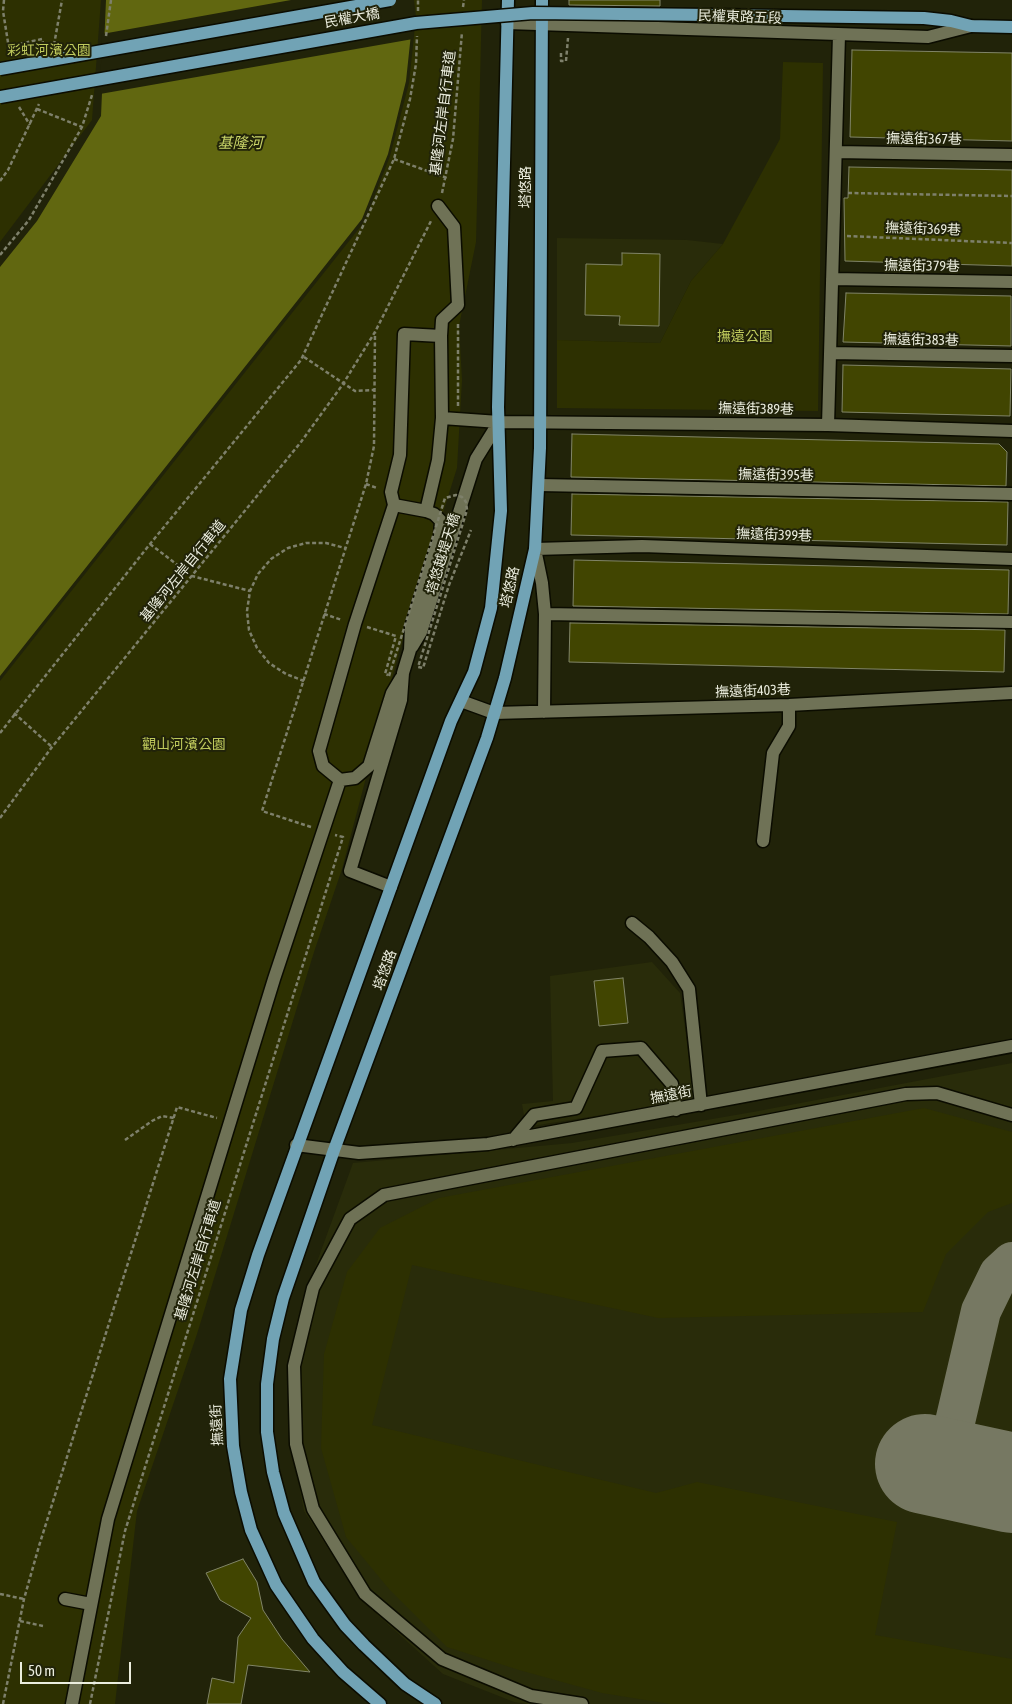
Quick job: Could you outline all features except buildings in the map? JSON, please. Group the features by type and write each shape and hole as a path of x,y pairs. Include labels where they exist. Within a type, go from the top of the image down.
{"main road":[{"name":"民權大橋","path":"0,69 390,0"},
{"name":"塔悠路","path":"296,1145 451,721 474,672 492,608 501,511 499,422 508,0"},
{"name":"塔悠路","path":"334,1150 494,713 505,678 535,549 540,422 540,24 542,0"},
{"name":"民權大橋","path":"0,96 416,23 472,17 598,12 924,18"},
{"name":"民權東路五段","path":"924,18 951,21 970,26 1012,27"},
{"name":"撫遠街","path":"296,1145 241,1310 230,1379 233,1446 251,1530 276,1585 313,1639 343,1672 380,1704"},
{"path":"334,1150 283,1298 273,1339 267,1384 267,1432 273,1472 284,1513 314,1582 327,1601 378,1658 405,1684 435,1704"}],"street":[{"name":"民權東路五段","path":"507,23 928,37 970,26"},
{"path":"828,425 839,35"},
{"name":"撫遠街367巷","path":"836,152 1012,156"},
{"path":"426,511 438,460 442,418 442,320 458,305 454,227 438,206"},
{"name":"撫遠街379巷","path":"832,279 1012,282"},
{"path":"394,505 434,514 441,521 440,536 411,627 410,650 403,673 392,694 369,766 355,778 340,780 323,766 319,751 355,624 394,505 391,492 400,455 404,334 441,336"},
{"name":"撫遠街383巷","path":"830,353 1012,356"},
{"name":"撫遠街389巷","path":"442,418 499,422 828,425 1012,431"},
{"path":"410,650 421,632 476,459 499,422"},
{"name":"撫遠街395巷","path":"539,485 1012,494"},
{"name":"撫遠街399巷","path":"535,549 642,546 1012,559"},
{"path":"535,549 542,583 545,614 544,712"},
{"path":"545,614 1012,622"},
{"path":"391,887 350,871 401,700 403,673"},
{"name":"撫遠街403巷","path":"494,713 789,705 1012,692"},
{"path":"460,701 494,713"},
{"path":"763,840 773,753 789,726 789,705"},
{"path":"72,1704 103,1538 111,1510 274,979 340,780"},
{"path":"632,923 649,937 672,962 689,989 701,1105"},
{"name":"撫遠街","path":"296,1145 359,1152 488,1144 1012,1046"},
{"path":"513,1140 534,1115 576,1108 602,1052 641,1048 672,1084 676,1110"},
{"path":"582,1704 531,1696 442,1659 365,1594 313,1510 296,1444 294,1366 313,1288 350,1219 384,1195 906,1094 937,1093 1012,1115"},
{"path":"65,1599 91,1604"}],"path":[{"path":"418,0 418,20"},
{"path":"463,9 464,0"},
{"name":"基隆河左岸自行車道","path":"0,818 52,747 301,442 343,384 375,332 438,206 447,178 459,83 462,28"},
{"path":"0,733 150,544 303,357 394,159 410,99 416,64 417,29"},
{"path":"562,53 561,61 566,61 568,38"},
{"path":"19,44 42,39 43,43 23,47 24,50"},
{"path":"0,255 29,220 82,127 95,86"},
{"path":"37,109 82,127"},
{"path":"394,159 447,178"},
{"path":"834,192 1012,196"},
{"name":"撫遠街369巷","path":"833,236 1012,242"},
{"path":"458,305 458,419"},
{"name":"基隆河左岸自行車道","path":"306,835 310,826 262,811 366,484 374,446 375,332"},
{"path":"303,357 355,391 374,390"},
{"name":"塔悠越堤天橋","path":"355,624 396,636 385,674 389,676 445,498 456,495 462,497 466,502 465,518 418,666 423,668 449,585 471,530"},
{"path":"465,518 471,520"},
{"path":"304,681 286,674 269,663 257,648 249,630 247,611 250,591 258,574 271,559 288,548 306,543 326,543 345,548"},
{"path":"150,544 192,576 250,591"},
{"path":"324,614 355,624"},
{"path":"14,713 52,747"},
{"name":"基隆河左岸自行車道","path":"90,1704 125,1531 342,837 334,834"},
{"path":"3,1704 24,1600 177,1107 217,1118"},
{"path":"125,1140 162,1116 174,1118"},
{"path":"0,1594 24,1600"},
{"path":"20,1621 43,1626"}],"shaded area":[{"path":"557,238 687,240 723,244 691,281 660,343 557,340"},
{"path":"652,962 680,993 695,1100 526,1127 522,1104 553,1101 550,976"},
{"path":"1012,1063 1012,1704 528,1704 514,1702 443,1674 361,1600 304,1511 290,1438 306,1292 353,1163 572,1143 753,1112"}],"green space":[{"name":"彩虹河濱公園","path":"0,0 101,0 92,120 0,242"},
{"name":"觀山河濱公園","path":"414,0 482,0 476,242 459,326 462,380 457,468 399,652 342,869 314,952 197,1334 137,1511 115,1704 0,1704 0,681 365,221 390,156 409,83 416,17"},
{"name":"撫遠公園","path":"783,62 823,63 818,411 557,408 557,340 660,343 691,281 723,244 780,139"},
{"path":"924,1108 1012,1132 1012,1203 988,1212 946,1254 923,1312 658,1318 412,1265 372,1425 656,1493 697,1482 897,1522 875,1635 1012,1659 1012,1704 670,1704 602,1693 519,1670 447,1647 389,1589 346,1537 321,1448 324,1354 347,1272 380,1228 439,1198"}],"water":[{"name":"基隆河","path":"106,0 412,0 413,15 406,81 388,154 362,219 0,676 0,267 37,221 101,116"}],"pier":[{"path":"291,0 414,0 413,39 100,94 102,34"}],"taxiway":[{"path":"944,1469 981,1311 999,1274 1012,1262"}],"runway":[{"path":"925,1464 1012,1483"}]}
